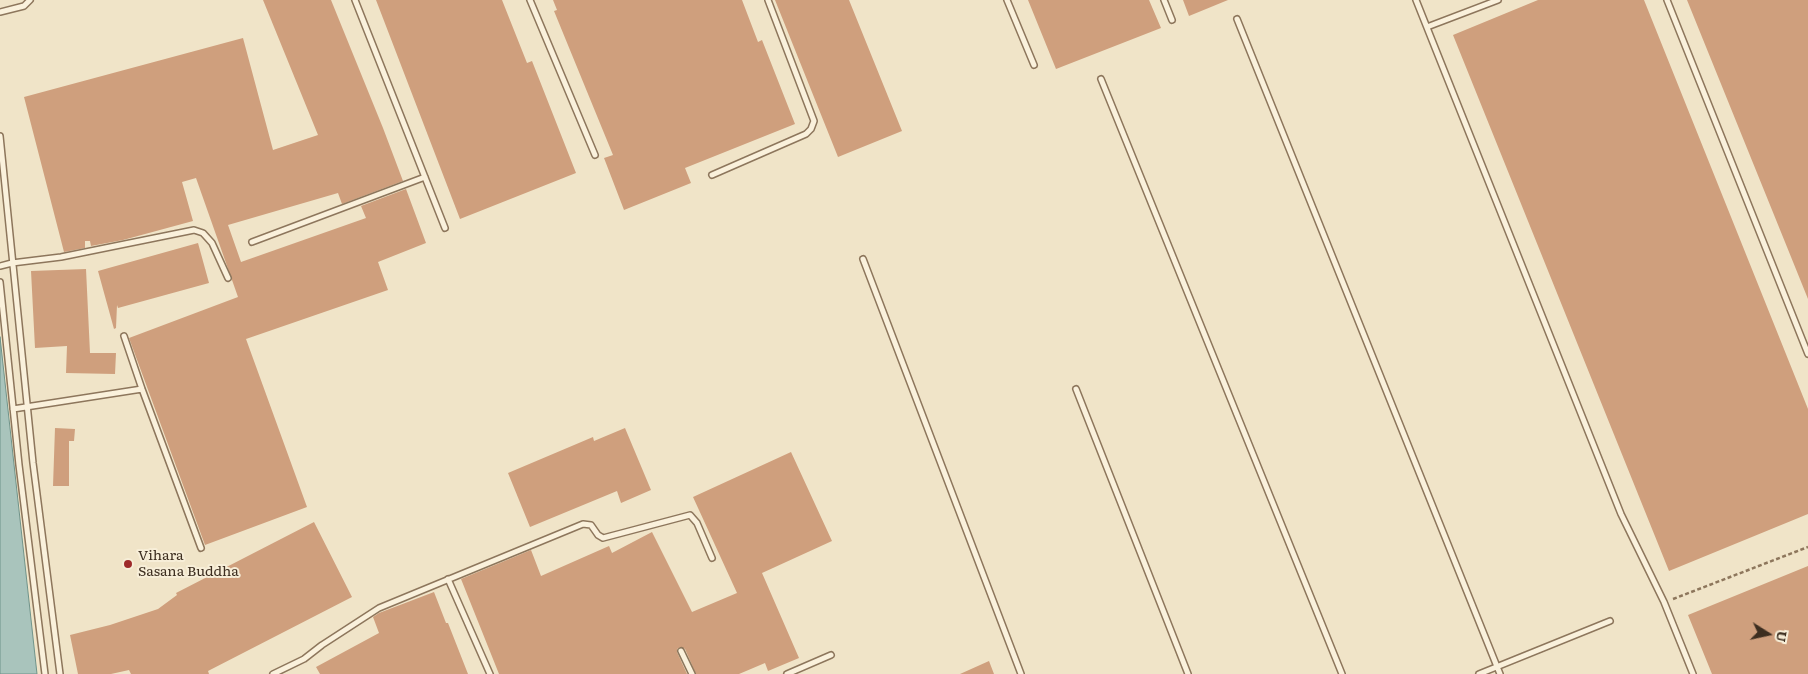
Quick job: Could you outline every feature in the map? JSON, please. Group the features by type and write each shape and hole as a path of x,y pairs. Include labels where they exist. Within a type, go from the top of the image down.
{"lane":[{"path":"0,12 24,6 30,0"},
{"path":"355,0 445,228"},
{"path":"530,0 595,155"},
{"path":"712,175 806,134 811,129 814,121 768,0"},
{"path":"1007,0 1034,65"},
{"path":"1164,0 1172,20"},
{"path":"1416,0 1621,514 1664,602 1693,674"},
{"path":"1427,27 1498,0"},
{"path":"1667,0 1808,354"},
{"path":"1237,19 1500,674"},
{"path":"1101,79 1342,674"},
{"path":"0,136 28,407 60,674"},
{"path":"252,242 425,177"},
{"path":"0,266 61,257 194,230 203,233 212,243 228,278"},
{"path":"863,259 1021,674"},
{"path":"0,282 45,674"},
{"path":"124,336 201,548"},
{"path":"13,408 142,389"},
{"path":"1076,389 1188,674"},
{"path":"273,674 304,660 322,644 378,608 583,524 590,525 598,536 603,538 690,515 697,523 712,558"},
{"path":"448,579 490,674"},
{"path":"1479,674 1610,621"},
{"path":"681,651 692,674"},
{"path":"787,674 831,655"}],"path":[{"path":"1664,602 1808,547"}],"water":[{"path":"0,337 37,674 0,674"}],"building":[{"path":"263,0 331,0 403,181 342,204 338,193 228,225 241,262 366,218 361,206 406,189 426,243 378,262 388,290 246,339 307,507 205,545 129,338 238,297 196,178 182,182 193,221 123,240 91,246 90,241 85,241 85,248 64,252 24,97 243,38 273,150 318,135"},
{"path":"376,0 502,0 527,63 532,61 576,173 460,219"},
{"path":"553,0 742,0 758,42 762,40 795,124 685,168 691,183 624,210 604,158 613,155 554,11 557,10"},
{"path":"775,0 849,0 902,131 838,157"},
{"path":"1028,0 1149,0 1161,28 1056,69"},
{"path":"1183,0 1228,0 1189,16"},
{"path":"1538,0 1644,0 1808,409 1808,514 1669,571 1453,35"},
{"path":"1687,0 1808,0 1808,299 1787,247"},
{"path":"198,243 209,283 118,308 117,305 116,328 114,329 98,271"},
{"path":"86,269 90,353 116,353 115,374 66,373 67,346 35,348 31,271"},
{"path":"55,428 75,429 74,441 69,441 69,486 53,486"},
{"path":"625,428 651,490 621,503 617,491 530,527 508,473 593,437 594,441"},
{"path":"791,452 832,541 762,573 799,658 768,671 765,663 739,674 696,674 685,649 681,647 677,649 677,652 687,674 499,674 461,579 531,550 541,576 609,546 612,553 652,532 692,612 737,593 693,497"},
{"path":"314,522 352,597 208,671 209,674 131,674 129,670 111,674 78,674 70,635 110,625 158,609 177,595 176,593"},
{"path":"1808,566 1808,674 1712,674 1688,615"},
{"path":"434,592 468,674 320,674 316,667 379,633 373,617"},
{"path":"989,661 994,674 960,674"}],"place":[{"name":"Vihara Sasana Buddha","path":"128,564"}]}
